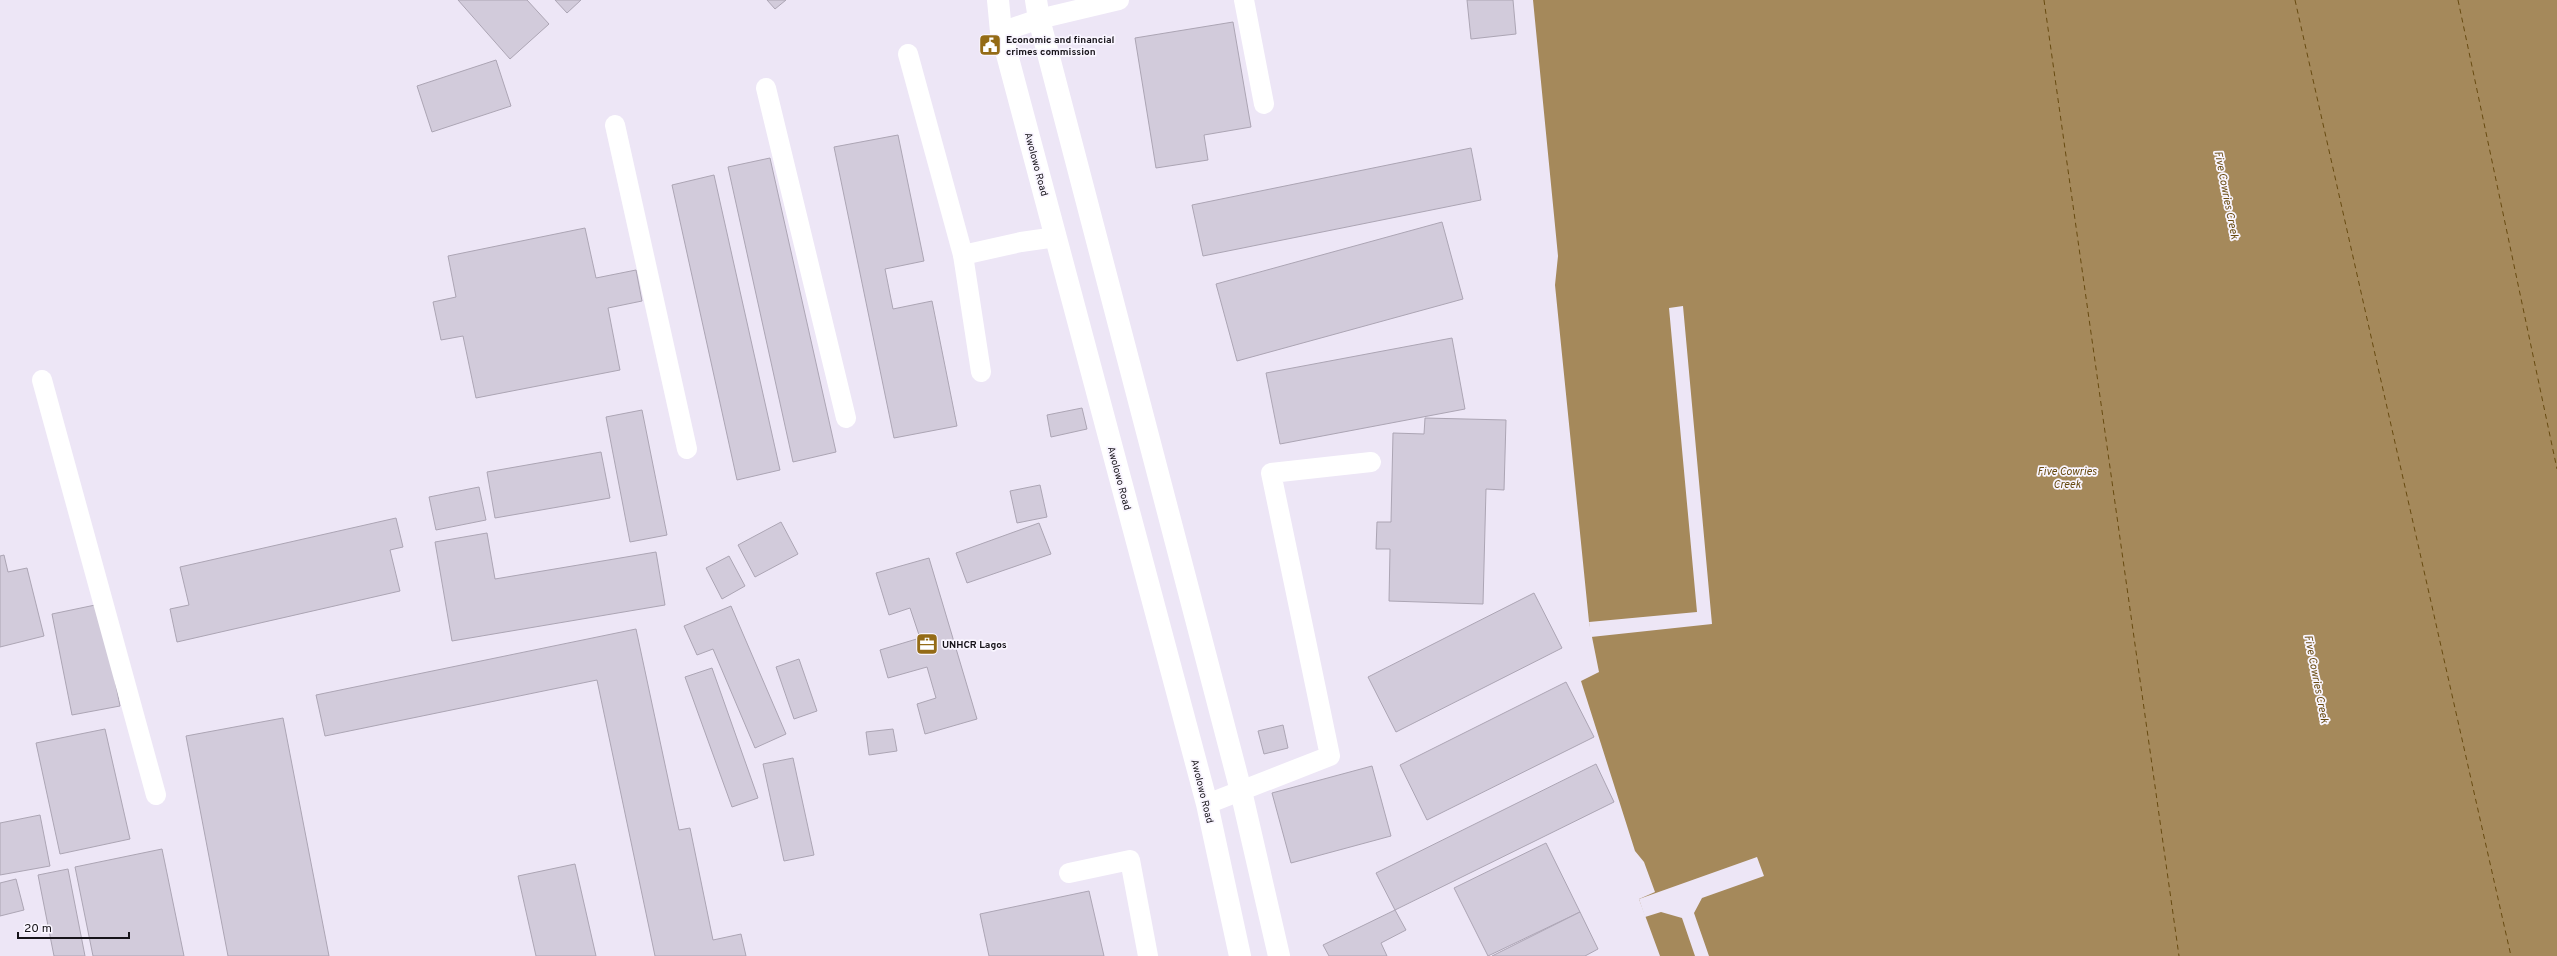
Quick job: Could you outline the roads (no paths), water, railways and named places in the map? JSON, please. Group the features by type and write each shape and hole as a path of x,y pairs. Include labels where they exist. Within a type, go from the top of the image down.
{"main road":[{"name":"Awolowo Road","path":"998,0 1001,32 1207,804 1240,956"},
{"path":"1037,10 1241,791 1279,956"}],"lane":[{"path":"1001,32 1037,10 1119,0"},
{"path":"1244,0 1264,104"},
{"path":"908,54 963,255 981,372"},
{"path":"766,88 846,418"},
{"path":"615,125 687,449"},
{"path":"963,255 1022,242 1056,237"},
{"path":"42,380 156,795"},
{"path":"1207,804 1330,756 1271,473 1371,462"},
{"path":"1069,873 1130,860 1148,956"}],"water":[{"name":"Five Cowries Creek","path":"1533,0 2557,0 2557,956 1660,956 1639,899 1655,892 1644,862 1635,851 1581,681 1599,672 1589,622 1555,285 1558,256"}],"place":[{"name":"Economic and financial crimes commission","path":"990,45"},
{"name":"UNHCR Lagos","path":"927,644"}]}
